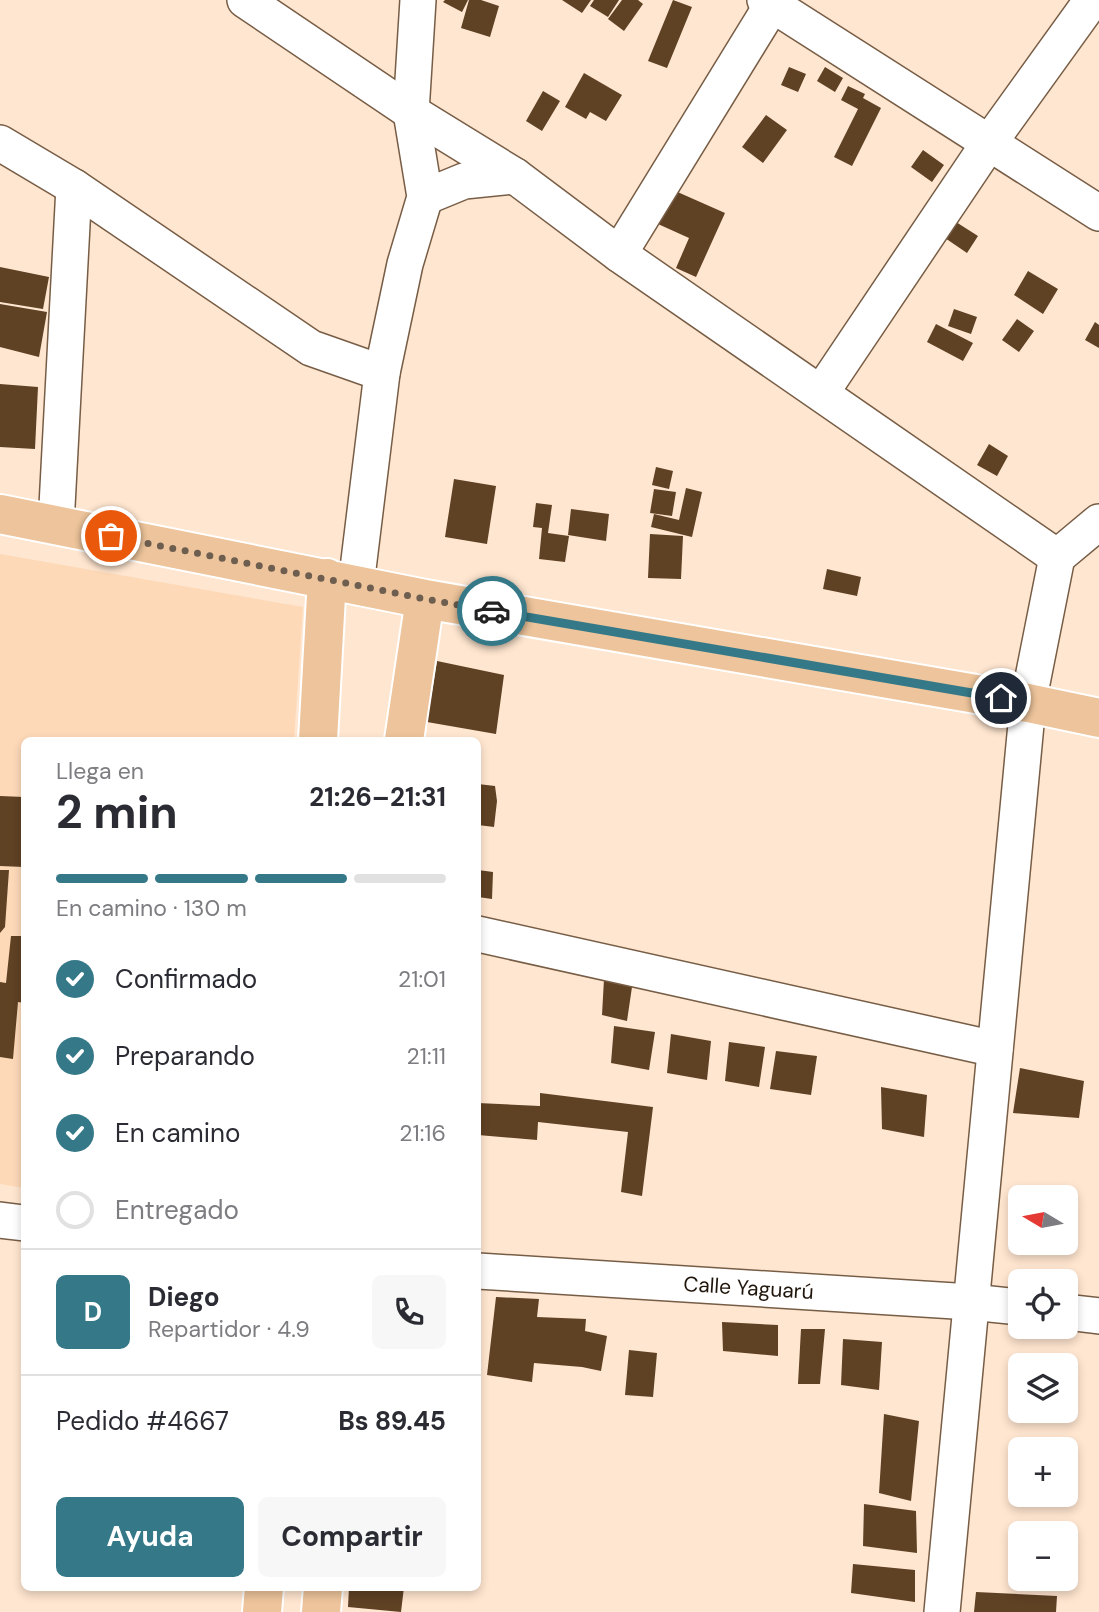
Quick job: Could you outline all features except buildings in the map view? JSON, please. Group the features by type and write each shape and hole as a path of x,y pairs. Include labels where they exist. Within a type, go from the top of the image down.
{"main road":[{"path":"0,514 425,599 1028,703 1099,718"},
{"path":"318,737 342,582"},
{"path":"404,737 425,599"},
{"path":"262,1612 264,1591"},
{"path":"321,1612 323,1591"}],"street":[{"path":"244,0 411,112 515,176 619,254 1057,556"},
{"path":"342,582 405,264 425,197 411,112 418,0"},
{"path":"821,393 989,143 1092,0"},
{"path":"619,254 771,1 1099,213"},
{"path":"0,143 74,187 311,348 382,373"},
{"path":"425,197 464,181 515,176"},
{"path":"56,525 74,187"},
{"path":"942,1612 1028,703 1057,556 1099,523"},
{"path":"481,935 995,1049"},
{"path":"0,1220 21,1223"},
{"name":"Calle Yaguarú","path":"481,1271 1008,1306"},
{"path":"1078,1313 1099,1316"}],"shaded area":[{"path":"0,554 303,607 294,737 21,737 21,1188 0,1184"}],"way so far":[{"path":"111,536 492,611"}],"route":[{"path":"492,611 1001,698"}]}
